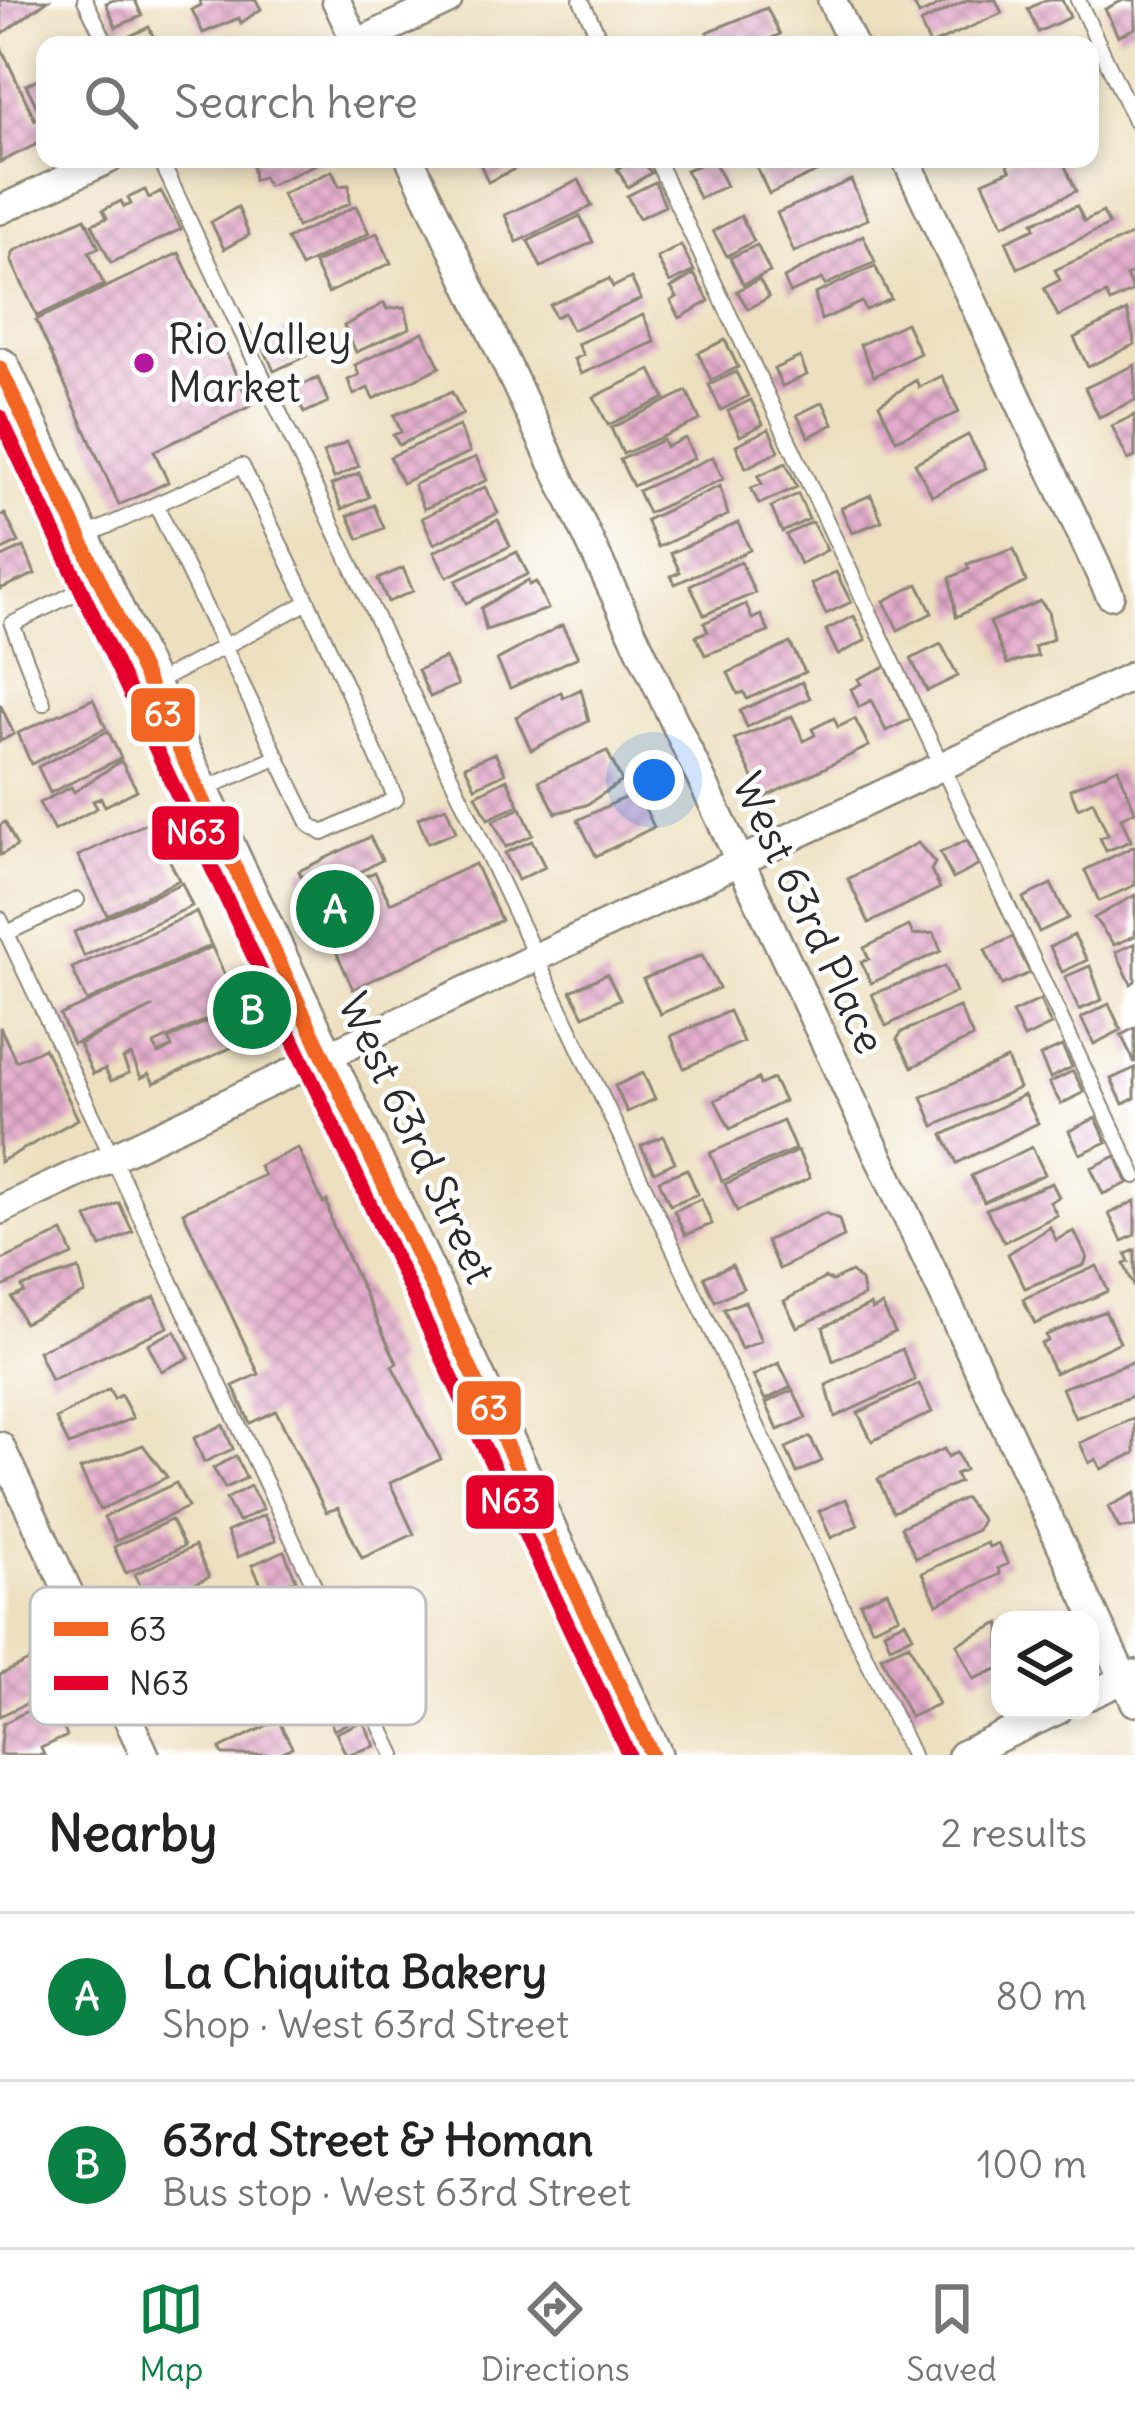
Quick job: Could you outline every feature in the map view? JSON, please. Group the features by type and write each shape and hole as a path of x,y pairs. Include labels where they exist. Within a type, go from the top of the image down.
{"main road":[{"name":"West 63rd Street","path":"0,368 652,1755"}],"street":[{"path":"336,0 352,36"},
{"path":"372,36 448,0"},
{"path":"832,0 849,36"},
{"path":"0,210 91,168"},
{"name":"West 63rd Place","path":"414,168 1131,1685"},
{"path":"910,168 1111,595"},
{"path":"0,1210 1135,675"},
{"path":"0,1446 66,1587"},
{"path":"1099,1693 1131,1685"},
{"path":"962,1755 1039,1719"},
{"path":"131,1725 145,1755"}],"lane":[{"path":"86,0 103,36"},
{"path":"581,0 599,36"},
{"path":"1078,0 1095,36"},
{"path":"1099,45 1135,121"},
{"path":"164,168 912,1755"},
{"path":"660,168 1135,1176"},
{"path":"80,538 242,466 396,799 323,832 310,825 156,506"},
{"path":"43,703 12,624 101,581"},
{"path":"151,686 308,602"},
{"path":"200,791 278,757"},
{"path":"77,900 3,926 315,1587"},
{"path":"380,1725 394,1755"}],"building":[{"path":"0,0 48,0 2,34"},
{"path":"135,0 142,16 116,27 106,3"},
{"path":"199,0 256,0 261,9 241,23 239,18 203,33 192,10 201,5"},
{"path":"912,0 949,0 919,15"},
{"path":"967,0 996,0 1002,13 950,36 926,36 920,23"},
{"path":"1045,0 1062,0 1070,17 1038,32 1028,9"},
{"path":"1135,0 1135,28 1118,36 1105,9"},
{"path":"767,8 780,34 709,36 707,32"},
{"path":"149,27 153,36 130,36"},
{"path":"0,45 36,120 36,144 0,162"},
{"path":"36,80 36,105 26,85"},
{"path":"253,168 307,168 268,186 263,177 254,180"},
{"path":"482,168 517,168 488,182"},
{"path":"647,168 651,173 628,187 617,169"},
{"path":"717,168 726,186 699,198 686,170"},
{"path":"757,168 825,168 769,194"},
{"path":"1066,168 1076,191 1003,225 983,182 1010,170"},
{"path":"332,171 339,186 349,185 350,203 297,227 282,194"},
{"path":"579,180 592,206 517,242 505,215"},
{"path":"851,180 868,219 794,252 777,213"},
{"path":"655,182 665,206 639,218 627,196"},
{"path":"145,190 149,198 161,191 181,229 111,263 92,224 107,218 103,210 121,201 124,207 131,204 128,198"},
{"path":"356,206 369,233 301,267 287,239"},
{"path":"1077,206 1084,221 1103,212 1109,225 1018,268 1006,241 1035,228 1033,222"},
{"path":"238,207 249,235 224,249 211,222"},
{"path":"580,216 593,242 541,267 528,241"},
{"path":"741,216 754,241 727,256 713,231"},
{"path":"85,218 99,248 89,252 104,285 37,316 11,260 14,251"},
{"path":"377,233 391,263 328,293 314,264"},
{"path":"1135,233 1135,272 1126,276 1133,291 1110,302 1106,294 1058,316 1044,288 1060,280 1055,270"},
{"path":"863,235 875,262 825,285 822,279 790,293 784,278"},
{"path":"681,245 694,271 670,283 657,258"},
{"path":"757,245 770,272 743,284 730,258"},
{"name":"Rio Valley Market","path":"179,253 251,406 154,451 168,482 119,505 36,320"},
{"path":"875,266 891,299 866,310 862,302 821,320 815,294"},
{"path":"694,274 709,301 680,318 671,301 677,297 671,288"},
{"path":"631,278 641,299 572,330 564,313 555,317 550,305 609,279 613,287"},
{"path":"759,279 769,297 748,309 737,291"},
{"path":"384,303 387,309 405,307 410,328 356,352 344,326"},
{"path":"1127,311 1135,344 1088,367 1074,338"},
{"path":"643,315 655,342 581,374 574,359 583,355 577,344"},
{"path":"906,323 920,353 874,376 860,345"},
{"path":"292,328 306,356 274,371 261,342"},
{"path":"423,332 440,367 373,399 368,388 354,395 348,380 359,375 355,365"},
{"path":"725,340 738,367 711,380 698,353"},
{"path":"800,357 807,375 782,386 774,369"},
{"path":"1135,365 1135,400 1099,417 1085,388"},
{"path":"651,370 665,398 608,425 594,397"},
{"path":"736,372 748,396 721,410 709,385"},
{"path":"942,376 959,412 896,440 879,404 916,380 919,387"},
{"path":"318,378 328,402 304,413 294,388"},
{"path":"687,391 700,420 623,454 611,428"},
{"path":"452,392 463,414 399,445 393,435 401,432 394,415"},
{"path":"751,400 763,424 740,436 728,411"},
{"path":"823,402 833,424 809,437 797,415"},
{"path":"1135,415 1135,457 1128,460 1112,426"},
{"path":"459,426 470,452 402,483 390,457"},
{"path":"769,429 779,451 746,468 736,445"},
{"path":"968,435 986,468 932,496 915,463"},
{"path":"685,438 694,458 633,486 620,460 663,440 666,447"},
{"path":"347,442 359,466 334,478 323,453"},
{"path":"476,457 487,480 424,509 414,485"},
{"path":"713,457 723,479 648,513 638,491"},
{"path":"786,463 797,487 759,504 751,488 762,484 758,476"},
{"path":"359,473 369,497 342,509 331,485"},
{"path":"720,486 728,515 658,547 646,520"},
{"path":"485,487 498,513 434,544 422,518"},
{"path":"798,494 809,519 782,532 771,507"},
{"path":"871,495 882,521 852,533 841,508"},
{"path":"374,505 384,528 359,539 348,516"},
{"path":"5,514 19,542 0,551 0,516"},
{"path":"498,520 510,546 447,577 434,552"},
{"path":"812,522 827,550 800,564 786,535"},
{"path":"738,523 750,550 675,584 671,576 680,572 671,553"},
{"path":"24,547 35,574 0,589 0,558"},
{"path":"1014,549 1026,582 956,617 950,578 969,569 967,564"},
{"path":"517,552 528,574 466,603 456,581"},
{"path":"741,562 755,593 704,615 690,585"},
{"path":"403,568 413,591 388,602 378,579"},
{"path":"836,572 851,602 826,614 811,584"},
{"path":"528,580 529,585 536,582 548,609 486,630 481,608"},
{"path":"918,584 932,613 898,630 884,601"},
{"path":"1040,601 1048,611 1053,639 1034,647 1038,656 1007,664 990,622"},
{"path":"746,604 752,619 761,615 769,632 705,655 696,636 708,631 704,623"},
{"path":"854,616 866,640 838,655 826,630"},
{"path":"562,625 578,657 510,688 497,660"},
{"path":"790,643 805,672 747,699 744,692 738,694 728,673"},
{"path":"941,644 958,676 927,691 911,659"},
{"path":"445,658 458,685 430,697 418,670"},
{"path":"886,666 911,719 886,731 871,700 859,707 851,689 861,684 858,679"},
{"path":"802,682 810,698 747,727 740,711"},
{"path":"581,689 589,721 531,750 516,717 561,692 563,698"},
{"path":"93,699 106,728 31,764 18,733"},
{"path":"0,704 14,734 0,741"},
{"path":"792,716 804,741 815,735 812,729 834,718 838,727 855,719 869,746 763,798 734,739"},
{"path":"108,731 121,758 50,793 38,767"},
{"path":"607,751 622,781 586,805 556,813 539,781"},
{"path":"495,753 505,773 475,787 465,766"},
{"path":"121,761 137,790 105,806 101,798 93,801 97,808 54,831 39,803 71,787 74,792"},
{"path":"1118,768 1135,811 1121,818 1131,841 1106,851 1100,838 1108,835 1093,801 1078,808 1070,789"},
{"path":"507,779 519,805 488,819 476,795"},
{"path":"637,792 654,827 596,856 578,820"},
{"path":"446,807 456,832 428,843 418,818"},
{"path":"521,808 533,835 506,847 493,821"},
{"path":"151,821 179,880 107,915 78,856"},
{"path":"5,822 17,846 0,855 0,825"},
{"path":"370,837 382,860 311,899 299,871"},
{"path":"967,840 979,865 953,879 940,853"},
{"path":"532,841 545,867 518,880 505,853"},
{"path":"918,843 935,863 931,870 940,888 869,923 848,879"},
{"path":"1135,846 1135,885 1099,901 1085,870"},
{"path":"475,864 501,920 353,989 313,900 375,872 390,903"},
{"path":"182,883 192,906 84,956 74,932"},
{"path":"1051,884 1068,918 1039,932 1023,898"},
{"path":"1135,895 1135,936 1114,945 1094,918"},
{"path":"196,912 211,945 87,1001 72,968"},
{"path":"909,926 913,935 934,933 941,951 871,983 861,962 869,959 864,948"},
{"path":"1074,935 1087,960 1062,972 1050,947"},
{"path":"1013,937 1030,973 1002,985 985,950"},
{"path":"1135,943 1135,981 1131,984 1116,952"},
{"path":"212,947 238,1005 154,1044 158,1054 172,1047 168,1039 240,1007 254,1037 154,1083 149,1074 141,1078 131,1055 123,1059 129,1073 111,1081 105,1069 93,1074 79,1044 154,1007 73,1044 60,1015"},
{"path":"702,955 719,988 660,1014 643,979"},
{"path":"945,966 956,992 886,1026 872,994"},
{"path":"1090,966 1102,1000 1079,1010 1065,977"},
{"path":"607,974 620,999 584,1016 571,991"},
{"path":"1040,1000 1051,1025 1024,1038 1012,1013"},
{"path":"1109,1004 1121,1030 1094,1044 1081,1018"},
{"path":"959,1007 973,1037 912,1067 897,1039 902,1032"},
{"path":"729,1011 743,1042 684,1068 671,1036"},
{"path":"0,1027 16,1061 44,1048 78,1119 0,1162"},
{"path":"1135,1028 1135,1063 1121,1035"},
{"path":"1062,1046 1072,1067 1050,1078 1040,1056"},
{"path":"1007,1059 1019,1088 934,1126 922,1097"},
{"path":"1135,1068 1135,1098 1123,1104 1111,1079"},
{"path":"1073,1071 1084,1092 1061,1104 1049,1083"},
{"path":"643,1073 655,1099 627,1112 615,1086"},
{"path":"758,1079 760,1085 773,1079 784,1101 730,1129 715,1100"},
{"path":"1024,1095 1038,1123 957,1163 943,1135"},
{"path":"1096,1118 1107,1142 1080,1154 1069,1131"},
{"path":"783,1121 795,1149 722,1181 710,1153"},
{"path":"663,1136 675,1162 654,1172 641,1146"},
{"path":"1032,1147 1045,1174 984,1202 971,1176"},
{"path":"298,1148 323,1203 327,1201 332,1224 397,1363 392,1366 441,1459 390,1483 414,1534 362,1558 338,1508 326,1512 276,1411 250,1423 233,1386 259,1374 183,1212 264,1175 259,1166"},
{"path":"798,1151 810,1178 737,1211 725,1184"},
{"path":"1116,1156 1128,1183 1103,1194 1091,1168"},
{"path":"687,1169 698,1194 670,1205 659,1180"},
{"path":"1052,1183 1059,1197 1050,1202 1057,1215 1004,1242 986,1209"},
{"path":"701,1199 712,1224 685,1235 674,1211"},
{"path":"1135,1201 1135,1235 1122,1241 1109,1214"},
{"path":"119,1203 133,1232 101,1247 87,1218"},
{"path":"825,1213 839,1219 844,1237 779,1269 766,1241"},
{"path":"1050,1227 1056,1240 1074,1231 1087,1257 1084,1265 1025,1288 1008,1254"},
{"path":"63,1232 73,1255 0,1288 0,1261"},
{"path":"1135,1250 1135,1288 1124,1264 1129,1262 1126,1254"},
{"path":"732,1265 743,1288 715,1301 704,1277"},
{"path":"1097,1266 1108,1291 1035,1324 1023,1299"},
{"path":"79,1269 85,1293 24,1323 12,1298 24,1292 22,1287"},
{"path":"851,1272 861,1281 864,1296 797,1327 784,1301 825,1278 832,1281"},
{"path":"155,1297 168,1327 51,1380 38,1351"},
{"path":"745,1301 761,1341 741,1349 724,1309"},
{"path":"870,1305 872,1310 882,1305 895,1332 833,1361 823,1327"},
{"path":"1105,1311 1120,1342 1055,1373 1041,1344 1048,1341 1046,1335"},
{"path":"175,1331 189,1358 161,1371 148,1344"},
{"path":"902,1349 915,1380 835,1417 826,1385"},
{"path":"1135,1361 1135,1395 1075,1418 1062,1388"},
{"path":"779,1363 791,1387 765,1400 753,1376"},
{"path":"919,1384 932,1412 872,1441 858,1413"},
{"path":"109,1389 114,1399 121,1395 133,1418 69,1445 56,1419"},
{"path":"793,1390 806,1418 778,1430 766,1403"},
{"path":"1135,1418 1135,1453 1101,1469 1096,1459 1089,1463 1080,1443"},
{"path":"223,1425 233,1449 204,1462 194,1438"},
{"path":"810,1437 822,1461 797,1473 786,1448"},
{"path":"143,1445 167,1477 100,1510 80,1469"},
{"path":"944,1449 948,1457 957,1452 965,1470 955,1474 959,1482 893,1512 878,1479"},
{"path":"236,1456 246,1478 225,1488 213,1468"},
{"path":"176,1483 188,1507 116,1541 104,1517"},
{"path":"250,1486 263,1509 238,1522 226,1499"},
{"path":"1135,1493 1135,1527 1119,1528 1108,1507"},
{"path":"965,1498 982,1520 977,1530 916,1558 901,1527"},
{"path":"846,1499 858,1525 831,1538 819,1511"},
{"path":"264,1515 276,1540 238,1557 227,1532"},
{"path":"171,1520 184,1546 126,1573 114,1547"},
{"path":"987,1543 989,1547 998,1543 1008,1564 998,1568 1000,1574 937,1604 922,1573"},
{"path":"195,1546 209,1577 188,1587 141,1587 135,1574"},
{"path":"284,1551 296,1580 262,1587 252,1565"},
{"path":"887,1591 899,1616 872,1628 860,1603"},
{"path":"905,1621 913,1636 890,1646 884,1631"},
{"path":"991,1627 991,1672 974,1679 957,1644"},
{"path":"909,1644 938,1704 910,1717 881,1656"},
{"path":"30,1660 30,1702 0,1716 0,1675"},
{"path":"29,1710 30,1725 62,1725 67,1736 41,1748 44,1755 0,1755 3,1724"},
{"path":"268,1725 281,1725 292,1747 277,1755 223,1755 220,1749"},
{"path":"365,1725 375,1746 346,1755 336,1733"}],"transit line":[{"name":"63","path":"0,368 652,1755"},
{"name":"N63","path":"0,417 629,1755"}],"place":[{"name":"Rio Valley Market","path":"144,363"},
{"name":"La Chiquita Bakery","path":"335,909"},
{"name":"63rd Street & Homan","path":"252,1010"}]}
